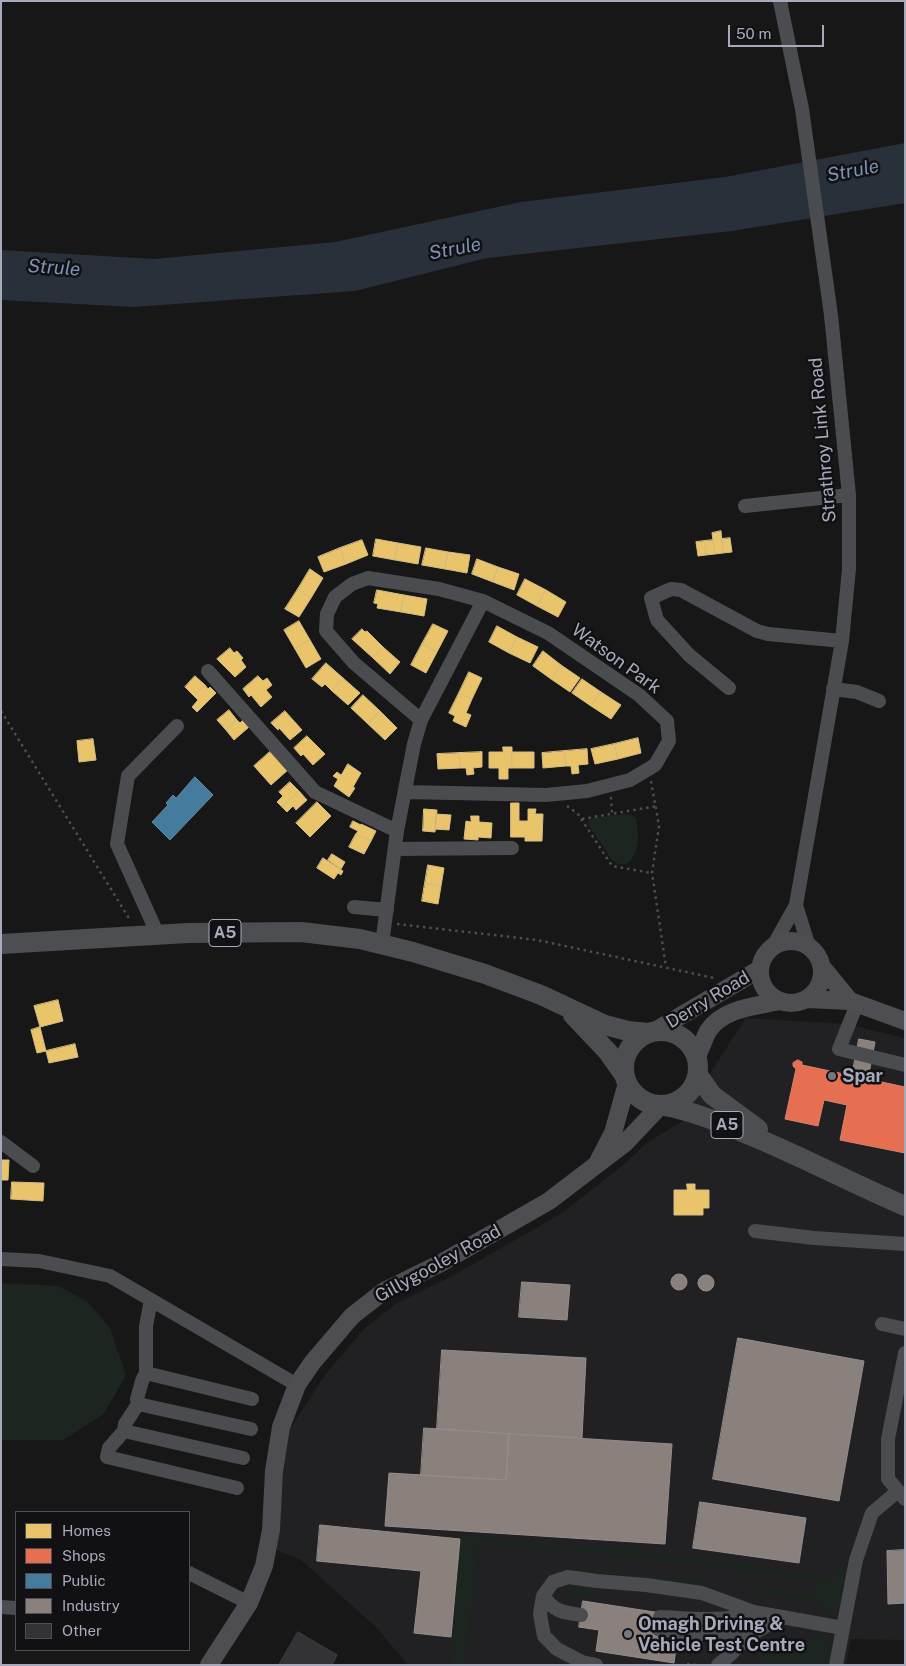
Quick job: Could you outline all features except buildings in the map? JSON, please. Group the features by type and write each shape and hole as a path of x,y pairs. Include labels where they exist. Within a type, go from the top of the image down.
{"highway":[{"name":"A5","path":"1,944 188,933 301,932 360,939 413,952 485,974 541,995 605,1025 628,1031 672,1032 683,1037 692,1046 697,1066 712,1096 788,1150"},
{"name":"A5","path":"564,1007 608,1052 633,1094 643,1102 687,1110 714,1120 788,1150 905,1206"},
{"path":"626,1080 624,1071 625,1059 630,1047 638,1038 652,1032"},
{"path":"662,1106 674,1104 684,1099 691,1091 697,1066"}],"main road":[{"path":"807,999 819,985 822,978 822,967 819,958 803,943 782,942 772,948 763,960 760,969 761,978 770,995 780,1001 790,1003 807,999 854,1002 905,1021"},
{"path":"822,967 854,1002"},
{"name":"Derry Road","path":"652,1032 760,969"},
{"name":"Derry Road","path":"697,1066 709,1030 718,1020 737,1010 780,1001"},
{"name":"Gillygooley Road","path":"596,1165 613,1132 626,1080"},
{"name":"Gillygooley Road","path":"209,1665 249,1603 264,1566 271,1530 274,1471 281,1428 298,1385 312,1363 352,1316 384,1291 441,1263 549,1201 609,1156 662,1106"}],"street":[{"name":"Strathroy Link Road","path":"772,948 796,905 842,641 849,569 849,494 831,315 802,109 780,1"},
{"path":"745,506 849,494"},
{"name":"Watson Park","path":"404,792 546,794 587,791 630,780 647,770 655,765 669,741 667,721 639,695 548,633 483,601 439,589 368,578 352,584 335,597 327,614 326,631 354,662 421,720"},
{"path":"729,688 689,655 657,620 651,598 672,589 681,590 757,631 768,634 842,641"},
{"path":"382,944 404,792 421,720 483,601"},
{"path":"208,671 315,792 398,831"},
{"path":"833,689 857,692 879,701"},
{"path":"158,935 116,844 128,776 177,726"},
{"path":"395,849 512,848"},
{"name":"Strathroy Link Road","path":"796,905 809,947"},
{"path":"354,907 386,917"},
{"path":"854,1002 839,1049 905,1065"},
{"path":"1,1142 33,1166"},
{"path":"755,1231 814,1238 905,1244"},
{"path":"1,1259 39,1261 110,1276 298,1385"},
{"path":"151,1300 146,1326 146,1373 137,1399 138,1404 125,1424 124,1431 108,1448 107,1457 236,1488"},
{"path":"882,1324 905,1329"},
{"path":"836,1665 856,1560 872,1513 902,1495 888,1479 888,1439 901,1397 905,1353"},
{"path":"146,1373 252,1399"},
{"path":"138,1404 252,1429"},
{"path":"124,1431 243,1458"},
{"path":"190,1574 249,1603"},
{"path":"596,1665 582,1662 557,1649 544,1636 540,1614 543,1596 553,1582 568,1577 702,1593 751,1616"},
{"path":"543,1596 551,1606 563,1612 581,1615"},
{"path":"1,1607 15,1608"},
{"path":"659,1623 745,1615 782,1617 843,1628"},
{"path":"718,1665 747,1637 782,1617"}],"path":[{"path":"1,711 131,921 135,936"},
{"path":"647,770 657,806 659,826 652,873 666,967"},
{"path":"581,819 657,806"},
{"path":"578,814 612,866 652,873"},
{"path":"386,917 538,940 719,979"},
{"path":"687,1664 697,1665"}],"shaded area":[{"path":"632,815 636,819 638,839 636,851 630,861 622,864 611,859 588,824 589,820 593,818"},
{"path":"746,1018 846,1024 905,1038 905,1640 851,1639 846,1665 408,1665 377,1628 301,1560 274,1549 286,1435 325,1375 365,1328 397,1303 454,1275 562,1213 627,1162 645,1144 684,1120 712,1070"},
{"path":"1,1283 58,1286 87,1301 110,1328 126,1375 104,1414 63,1440 1,1440"},
{"path":"461,1535 706,1559 835,1579 839,1564 843,1567 845,1574 839,1605 832,1611 822,1614 824,1605 740,1587 759,1587 816,1595 818,1580 567,1549 536,1549 479,1544 464,1665 451,1665"},
{"path":"564,1565 713,1583 717,1587 566,1568"},
{"path":"572,1585 594,1587 592,1595 585,1595 583,1599 569,1598"},
{"path":"813,1634 828,1641 830,1654 828,1665 758,1665 767,1636 811,1643"}],"water":[{"name":"Strule","path":"905,143 905,203 732,231 487,258 355,291 133,307 1,300 1,250 154,259 335,242 521,202 725,177"}],"place":[{"name":"Spar","path":"832,1076"},
{"name":"Omagh Driving & Vehicle Test Centre","path":"628,1634"}]}
